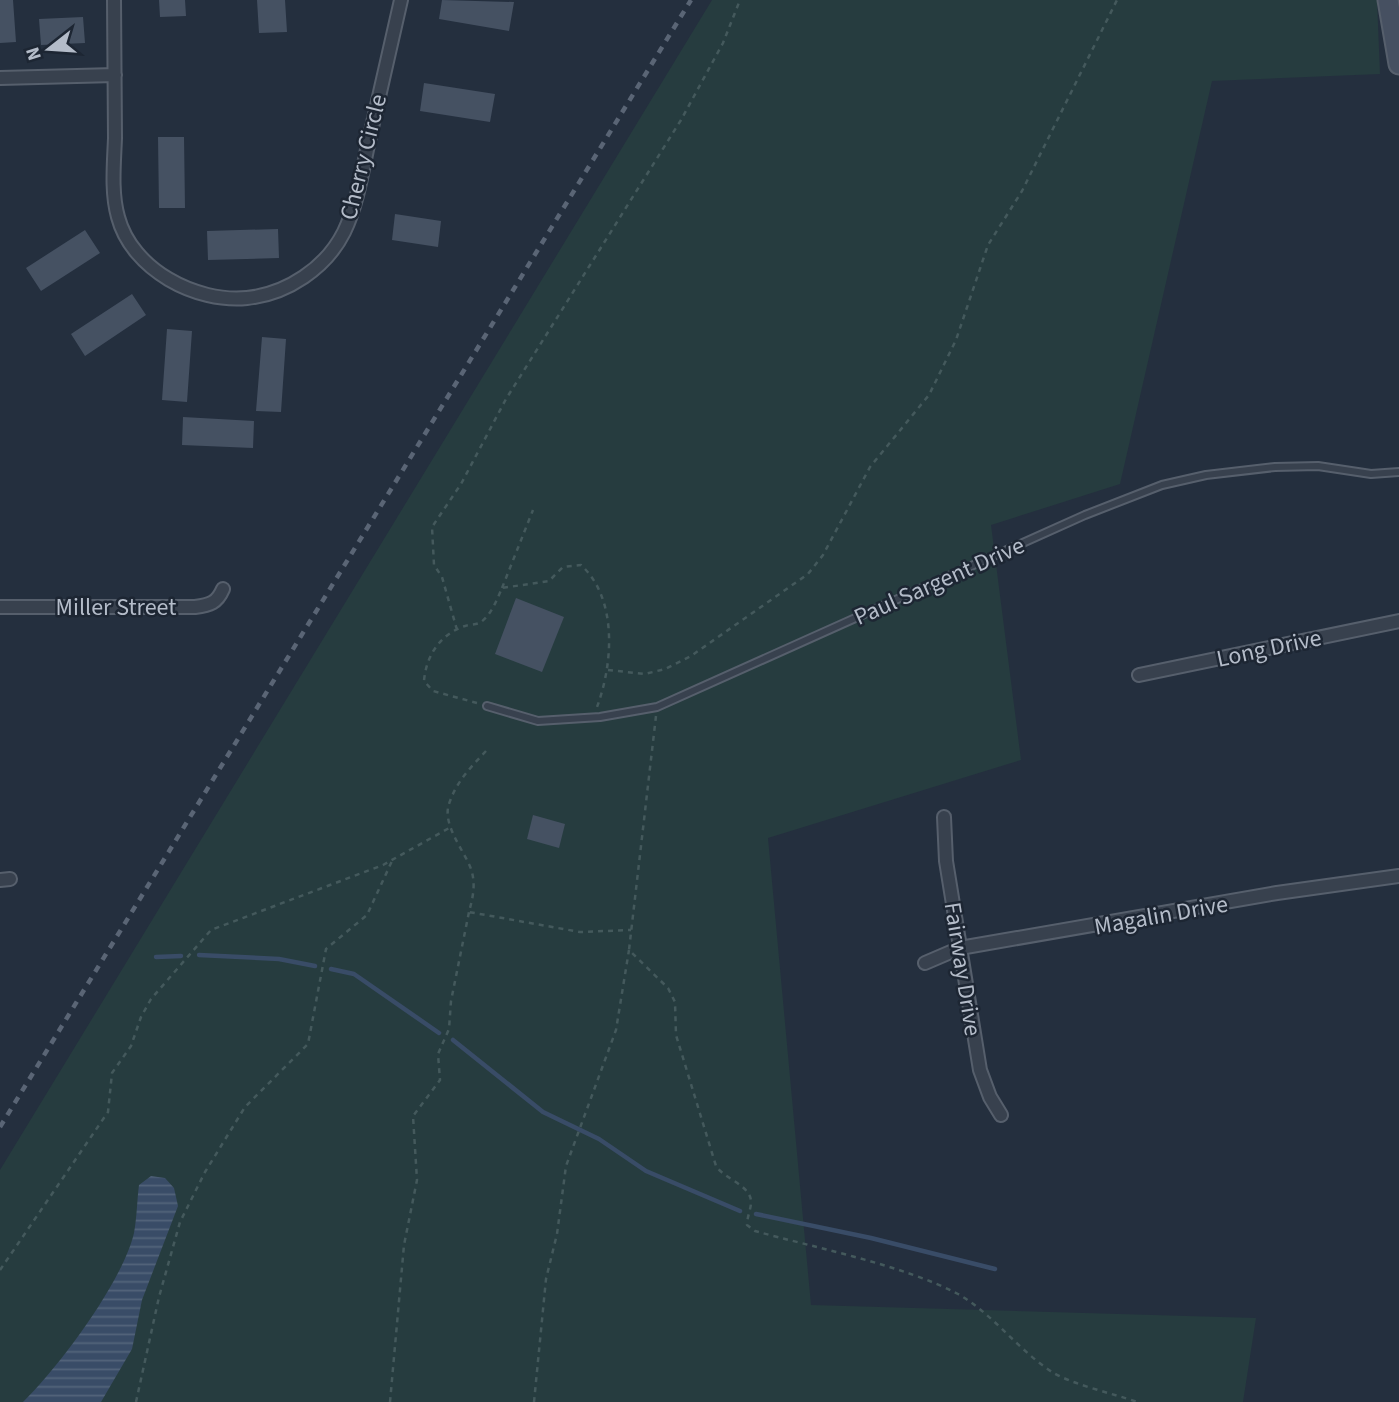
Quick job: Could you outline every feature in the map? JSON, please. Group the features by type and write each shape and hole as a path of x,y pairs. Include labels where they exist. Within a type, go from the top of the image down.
{"street":[{"name":"Cherry Circle","path":"114,0 114,201 121,226 132,247 172,281 212,298 259,297 300,279 332,250 344,231 358,189 401,0"},
{"path":"1388,0 1399,64"},
{"path":"0,78 115,75"},
{"name":"Miller Street","path":"0,607 195,607 210,605 219,598 223,589"},
{"name":"Long Drive","path":"1139,675 1399,621"},
{"name":"Fairway Drive","path":"944,817 946,861 980,1070 990,1097 1001,1115"},
{"name":"Magalin Drive","path":"925,962 960,948 1277,893 1399,876"}],"lane":[{"name":"Paul Sargent Drive","path":"487,706 538,721 593,717 657,707 1085,515 1162,485 1206,475 1275,467 1318,466 1371,474 1399,472"}],"path":[{"path":"457,630 442,577 434,565 432,527 461,484 506,399 681,120 723,43 740,0"},
{"path":"608,670 645,674 664,669 691,656 808,574 823,555 870,467 929,395 956,340 988,245 1023,191 1117,0"},
{"path":"487,706 433,691 424,681 426,660 442,640 457,630 480,623 493,608 533,510"},
{"path":"502,588 549,581 563,567 581,565 595,578 604,603 609,652 608,670 593,717"},
{"path":"534,1402 546,1279 557,1234 566,1166 616,1030 629,950 657,707"},
{"path":"390,1402 404,1245 417,1180 413,1116 440,1080 438,1054 449,1029 451,1001 474,891 471,870 451,827 448,807 461,779 486,751"},
{"path":"0,1270 108,1112 112,1073 131,1046 141,1017 151,999 211,930 392,861 438,832 451,827"},
{"path":"135,1402 159,1297 180,1222 205,1172 245,1107 308,1044 326,949 368,915 392,861"},
{"path":"469,912 579,932 631,930"},
{"path":"629,950 668,988 675,1002 677,1035 716,1166 721,1176 747,1192 751,1201 747,1225 755,1231 933,1282 961,1296 991,1318 1006,1336 1054,1374 1137,1402"}],"green space":[{"path":"712,0 1377,0 1380,74 1212,81 1120,484 991,525 1021,760 768,838 811,1305 1256,1318 1243,1402 0,1402 0,1170"}],"water":[{"path":"151,1176 165,1178 174,1188 178,1206 142,1300 132,1349 101,1402 23,1402 54,1368 104,1298 128,1253 134,1233 139,1185"}],"building":[{"path":"0,0 13,0 16,42 0,43"},
{"path":"159,0 185,0 186,16 160,17"},
{"path":"257,0 285,0 287,32 259,33"},
{"path":"442,0 514,2 509,31 439,19"},
{"path":"83,17 85,43 41,45 39,19"},
{"path":"424,83 495,94 490,122 420,111"},
{"path":"158,137 184,137 185,208 159,208"},
{"path":"395,214 441,221 438,247 392,240"},
{"path":"278,229 279,258 208,260 207,231"},
{"path":"85,230 100,253 41,291 26,268"},
{"path":"132,294 146,315 85,356 71,334"},
{"path":"167,329 192,331 187,402 162,400"},
{"path":"262,337 286,339 281,412 256,411"},
{"path":"183,417 254,421 253,448 182,445"},
{"path":"516,598 564,617 542,672 495,654"},
{"path":"533,815 565,824 559,848 527,839"}],"waterway":[{"path":"199,955 279,959 315,966"},
{"path":"156,957 181,956"},
{"path":"331,969 354,974 439,1033"},
{"path":"453,1040 543,1112 599,1139 646,1171 740,1211"},
{"path":"756,1214 871,1238 995,1269"}],"railway":[{"path":"0,1127 691,0"}]}
